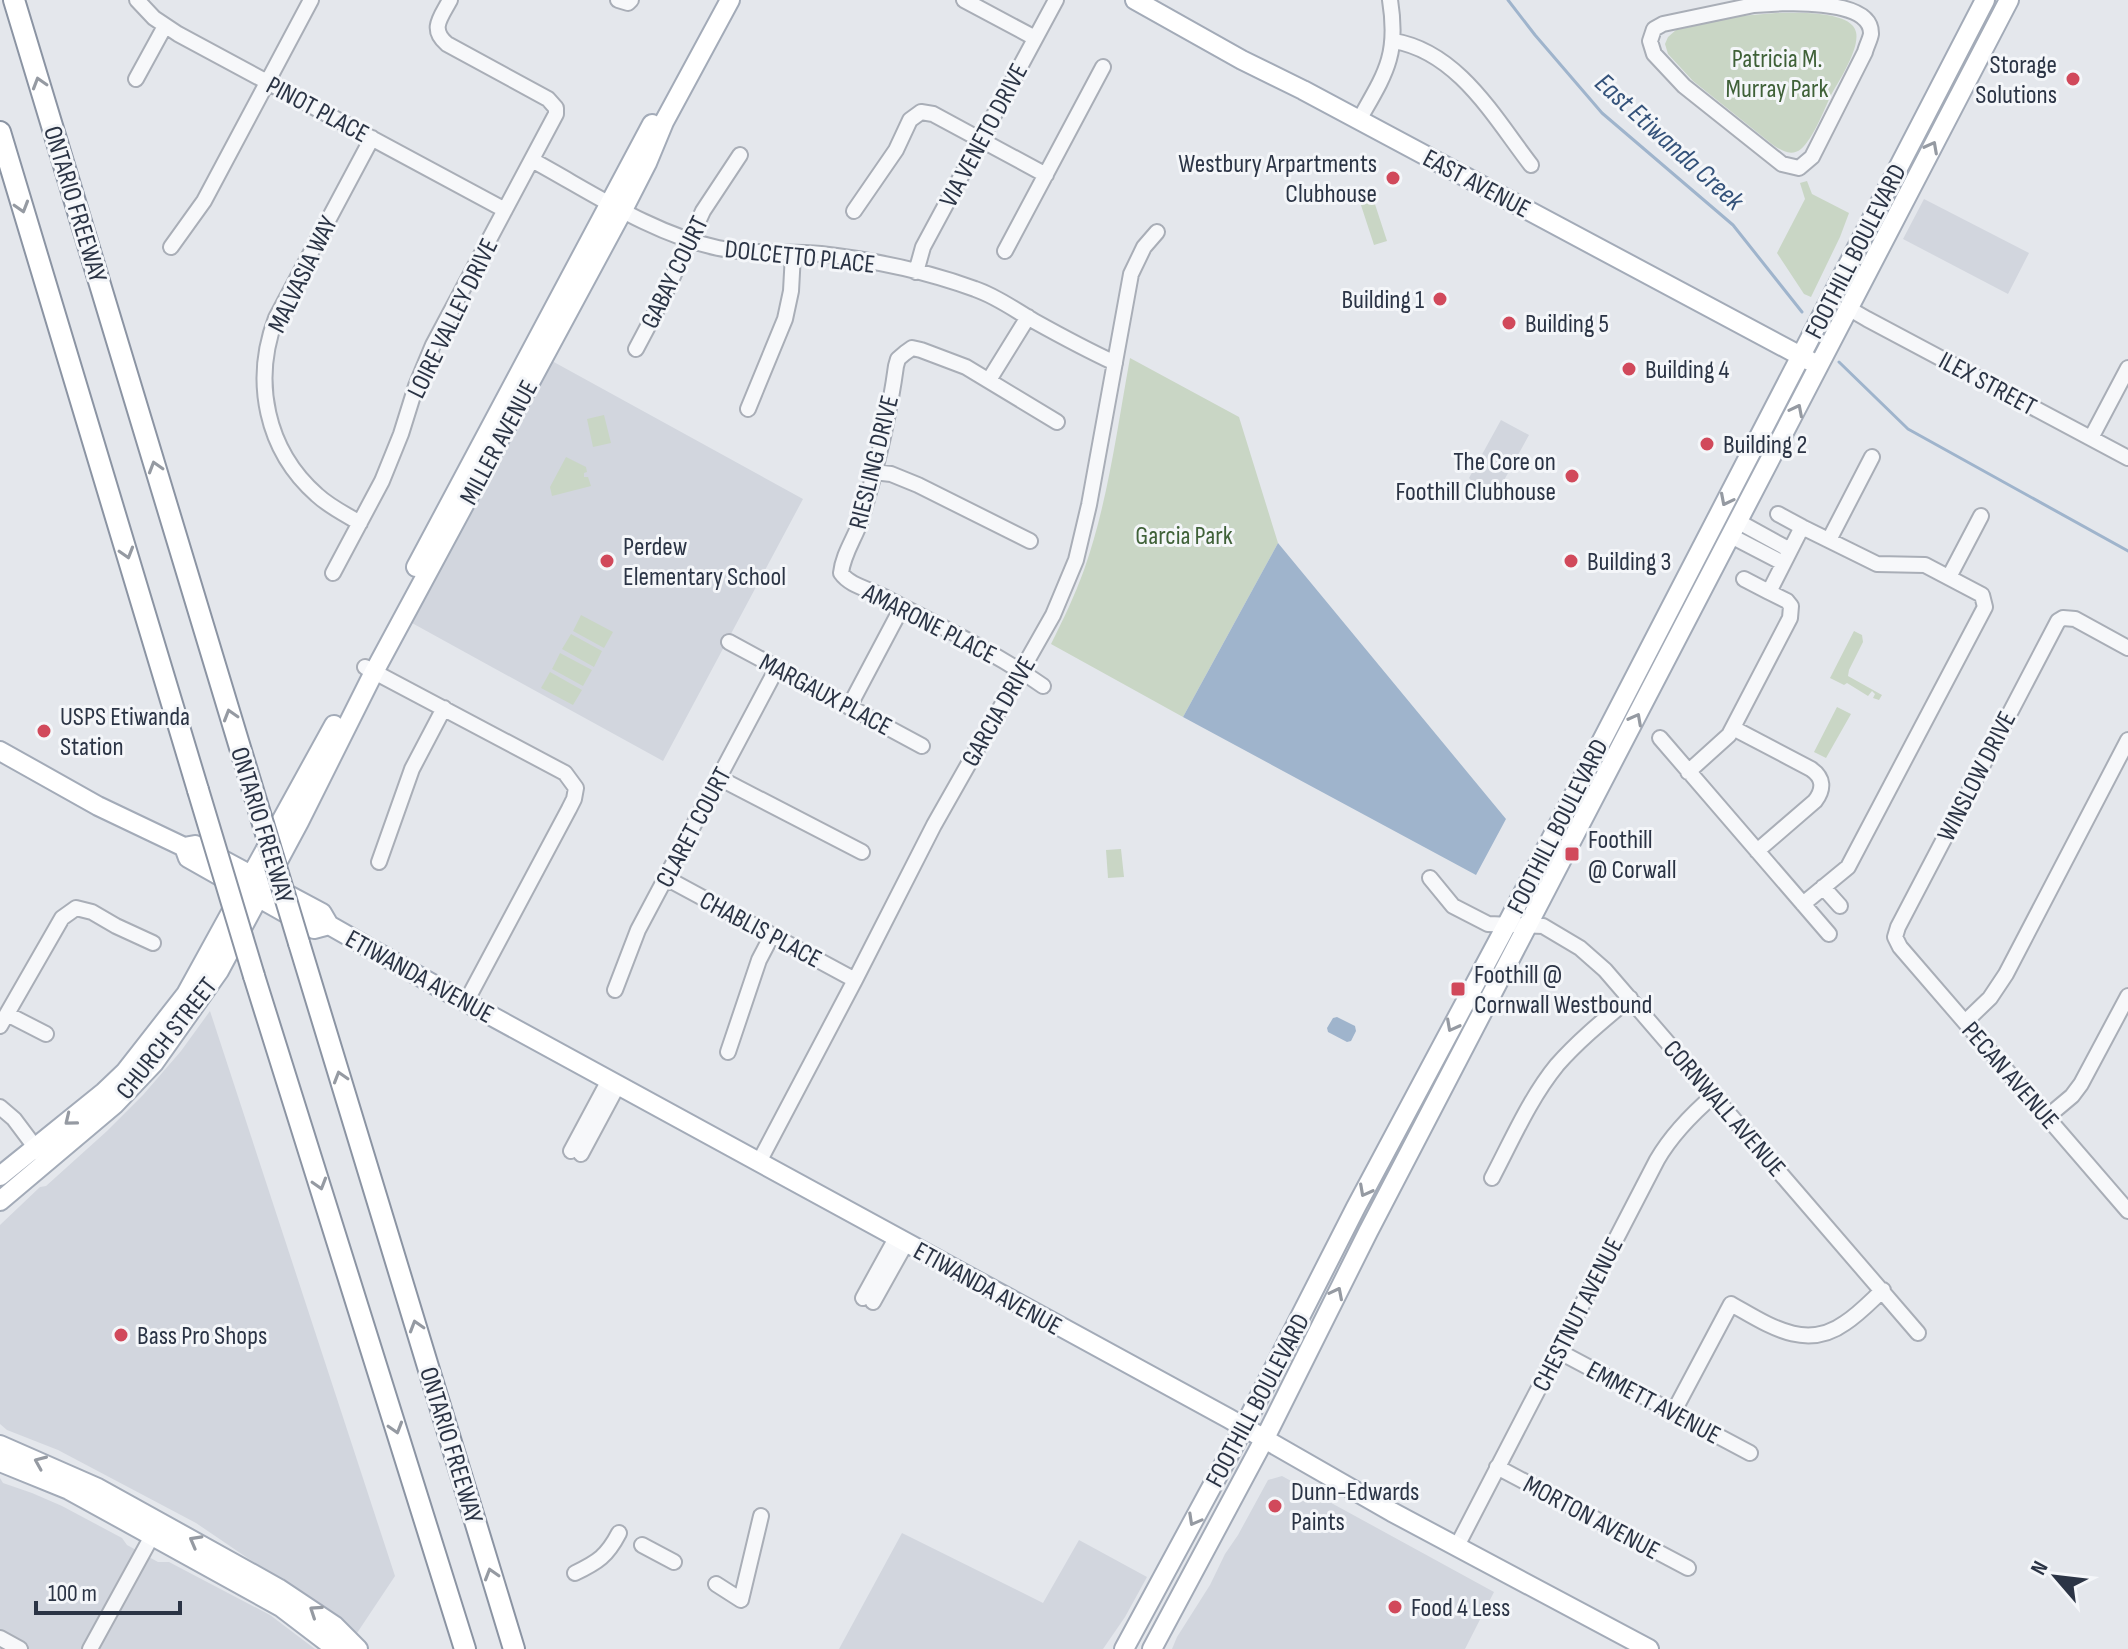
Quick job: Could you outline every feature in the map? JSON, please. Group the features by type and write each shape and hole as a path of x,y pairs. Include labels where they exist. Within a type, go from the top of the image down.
{"highway":[{"name":"ONTARIO FREEWAY","path":"14,0 514,1649"},
{"name":"ONTARIO FREEWAY","path":"0,132 254,976 465,1649"}],"main road":[{"name":"MILLER AVENUE","path":"255,886 299,822 369,670 617,206 719,0"},
{"name":"MILLER AVENUE","path":"617,206 647,163 664,122 730,0"},
{"name":"EAST AVENUE","path":"1135,0 1242,60 1819,366"},
{"name":"FOOTHILL BOULEVARD","path":"1124,1649 1506,926 1985,0"},
{"name":"FOOTHILL BOULEVARD","path":"1152,1649 1265,1438 1368,1232 2009,0"},
{"name":"ETIWANDA AVENUE","path":"0,751 98,806 184,847 188,858 322,913 329,925 466,1002 1265,1438 1357,1493 1649,1649"},
{"name":"CHURCH STREET","path":"0,1176 41,1155 115,1104 154,1063 219,971 255,886"},
{"name":"CHURCH STREET","path":"0,1201 41,1155"},
{"path":"0,1445 98,1488 281,1607 335,1649 340,1646 347,1649"},
{"path":"0,1462 156,1528 313,1610 358,1649"}],"street":[{"name":"PINOT PLACE","path":"137,0 165,26 505,210"},
{"path":"171,247 204,201 311,0"},
{"name":"LOIRE VALLEY DRIVE","path":"333,573 382,481 433,345 554,119 556,108 548,99 447,44 438,34 438,23 450,0"},
{"path":"964,0 1035,38"},
{"name":"VIA VENETO DRIVE","path":"916,272 923,247 1056,0"},
{"path":"1359,120 1388,68 1394,41 1390,0"},
{"path":"1822,5 1853,11 1869,25 1871,34 1865,52 1812,157 1799,168 1782,164 1684,86 1654,54 1650,41 1654,29 1712,6 1822,5"},
{"path":"136,79 165,26"},
{"path":"1394,41 1434,55 1455,70 1531,165"},
{"path":"1005,251 1103,67"},
{"path":"854,211 896,150 910,120 921,112 933,114 1046,175"},
{"name":"MALVASIA WAY","path":"360,523 326,503 291,467 278,445 269,418 264,377 267,347 276,318 372,138"},
{"name":"GABAY COURT","path":"636,349 713,193 740,155"},
{"name":"DOLCETTO PLACE","path":"532,160 664,231 688,240 733,251 819,254 864,260 976,289 1074,344 1115,363"},
{"name":"GARCIA DRIVE","path":"759,1162 934,825 1053,615 1076,560 1089,505 1131,274 1144,247 1157,232"},
{"path":"748,409 785,319 791,291 793,254"},
{"name":"ILEX STREET","path":"1848,308 2128,458"},
{"path":"1028,317 989,380 1057,422"},
{"name":"RIESLING DRIVE","path":"841,573 843,561 860,524 874,472 898,359 912,348 921,350 966,367 989,380"},
{"path":"2091,438 2128,368"},
{"path":"1829,540 1872,457"},
{"path":"874,472 891,474 918,485 1030,541"},
{"path":"1778,514 1877,564 1925,565 1982,595 1985,607 1848,867 1803,904"},
{"path":"1949,577 1981,516"},
{"path":"1769,592 1802,527"},
{"path":"1735,529 1754,548 1785,561"},
{"path":"1735,529 1785,561"},
{"name":"AMARONE PLACE","path":"841,573 846,580 870,589 1043,686"},
{"path":"1688,772 1729,735 1792,611 1787,601 1744,579"},
{"path":"849,707 902,607"},
{"name":"WINSLOW DRIVE","path":"1895,937 2054,626 2063,618 2075,619 2128,648"},
{"name":"MARGAUX PLACE","path":"729,642 922,746"},
{"name":"CLARET COURT","path":"615,990 638,930 777,668"},
{"path":"369,670 565,773 576,788 569,809 466,1002"},
{"path":"379,862 412,769 444,708"},
{"path":"1733,728 1811,769 1820,777 1822,787 1815,801 1757,851"},
{"path":"1660,738 1829,934"},
{"path":"1965,1022 1990,998 2006,974 2128,740"},
{"path":"719,778 862,852"},
{"name":"CHABLIS PLACE","path":"666,878 855,980"},
{"path":"1430,878 1453,906 1488,924 1506,926"},
{"path":"1823,887 1840,906"},
{"path":"46,1034 3,1020 62,918 76,908 92,912 153,943"},
{"name":"CORNWALL AVENUE","path":"1506,926 1543,926 1580,948 1605,970 1918,1333"},
{"path":"728,1052 759,960 772,935"},
{"name":"PECAN AVENUE","path":"1895,937 1900,947 2128,1211"},
{"path":"2047,1117 2081,1084 2128,996"},
{"path":"1492,1178 1527,1111 1557,1066 1586,1035 1630,998"},
{"path":"576,1152 614,1082"},
{"name":"CHESTNUT AVENUE","path":"1457,1546 1662,1151 1693,1114 1714,1095"},
{"path":"0,1107 14,1119 41,1155"},
{"path":"868,1300 901,1240"},
{"path":"1673,1413 1731,1304 1777,1330 1810,1337 1845,1324 1883,1290"},
{"name":"EMMETT AVENUE","path":"1558,1351 1750,1453"},
{"name":"MORTON AVENUE","path":"1497,1467 1688,1568"},
{"path":"716,1584 741,1600 761,1516"},
{"path":"90,1649 156,1528"},
{"path":"575,1573 604,1556 619,1533"},
{"path":"642,1545 674,1562"},
{"path":"0,1638 20,1649"}],"shaded area":[{"path":"1924,199 2029,253 2008,294 1903,239"},
{"name":"Perdew Elementary School","path":"552,361 803,499 663,761 412,623"},
{"path":"1501,420 1529,435 1492,502 1469,478"},
{"path":"210,1011 395,1576 355,1636 286,1584 196,1523 58,1450 7,1430 0,1424 0,1225 107,1131 143,1095"},
{"path":"1282,1476 1494,1592 1465,1649 1172,1649 1268,1480"},
{"path":"0,1478 3,1483 62,1506 122,1538 127,1545 158,1562 169,1562 270,1615 315,1649 0,1649"},
{"path":"902,1533 1043,1603 1079,1540 1147,1577 1103,1649 839,1649"}],"green space":[{"name":"Patricia M. Murray Park","path":"1776,13 1833,16 1852,25 1856,32 1852,55 1818,124 1801,149 1794,152 1786,152 1773,145 1693,81 1668,54 1665,44 1676,30 1740,16"},
{"path":"1807,181 1812,194 1849,213 1811,297 1804,294 1777,253 1805,199 1800,183"},
{"path":"1371,192 1387,241 1374,245 1358,196"},
{"name":"Garcia Park","path":"1130,358 1239,417 1278,543 1183,717 1051,644 1077,589 1092,544 1111,465"},
{"path":"604,415 611,443 593,447 587,419"},
{"path":"566,457 586,467 584,477 588,477 591,486 552,496 550,487"},
{"path":"581,615 613,632 604,648 573,631"},
{"path":"1854,631 1862,635 1863,642 1848,676 1882,695 1879,700 1873,698 1875,694 1872,691 1868,696 1847,683 1844,685 1830,678"},
{"path":"571,634 602,651 594,667 562,649"},
{"path":"560,653 592,670 583,686 552,669"},
{"path":"550,672 582,690 573,705 541,688"},
{"path":"1837,707 1851,714 1826,758 1814,752"},
{"path":"1121,849 1124,877 1108,878 1106,850"}],"water":[{"path":"1278,543 1506,819 1476,875 1183,717"},
{"path":"1333,1018 1355,1026 1351,1041 1328,1032"}],"waterway":[{"name":"East Etiwanda Creek","path":"1508,0 1602,113 1733,225 1802,312"},
{"name":"East Etiwanda Creek","path":"1839,362 1908,429 2128,551"}],"place":[{"name":"Storage Solutions","path":"2073,79"},
{"name":"Westbury Arpartments Clubhouse","path":"1393,178"},
{"name":"Building 1","path":"1440,299"},
{"name":"Building 5","path":"1509,323"},
{"name":"Building 4","path":"1629,369"},
{"name":"Building 2","path":"1707,444"},
{"name":"The Core on Foothill Clubhouse","path":"1572,476"},
{"name":"Perdew Elementary School","path":"607,561"},
{"name":"Building 3","path":"1571,561"},
{"name":"USPS Etiwanda Station","path":"44,731"},
{"name":"Foothill @ Corwall","path":"1572,854"},
{"name":"Foothill @ Cornwall Westbound","path":"1458,989"},
{"name":"Bass Pro Shops","path":"121,1335"},
{"name":"Dunn-Edwards Paints","path":"1275,1506"},
{"name":"Food 4 Less","path":"1395,1607"}]}
